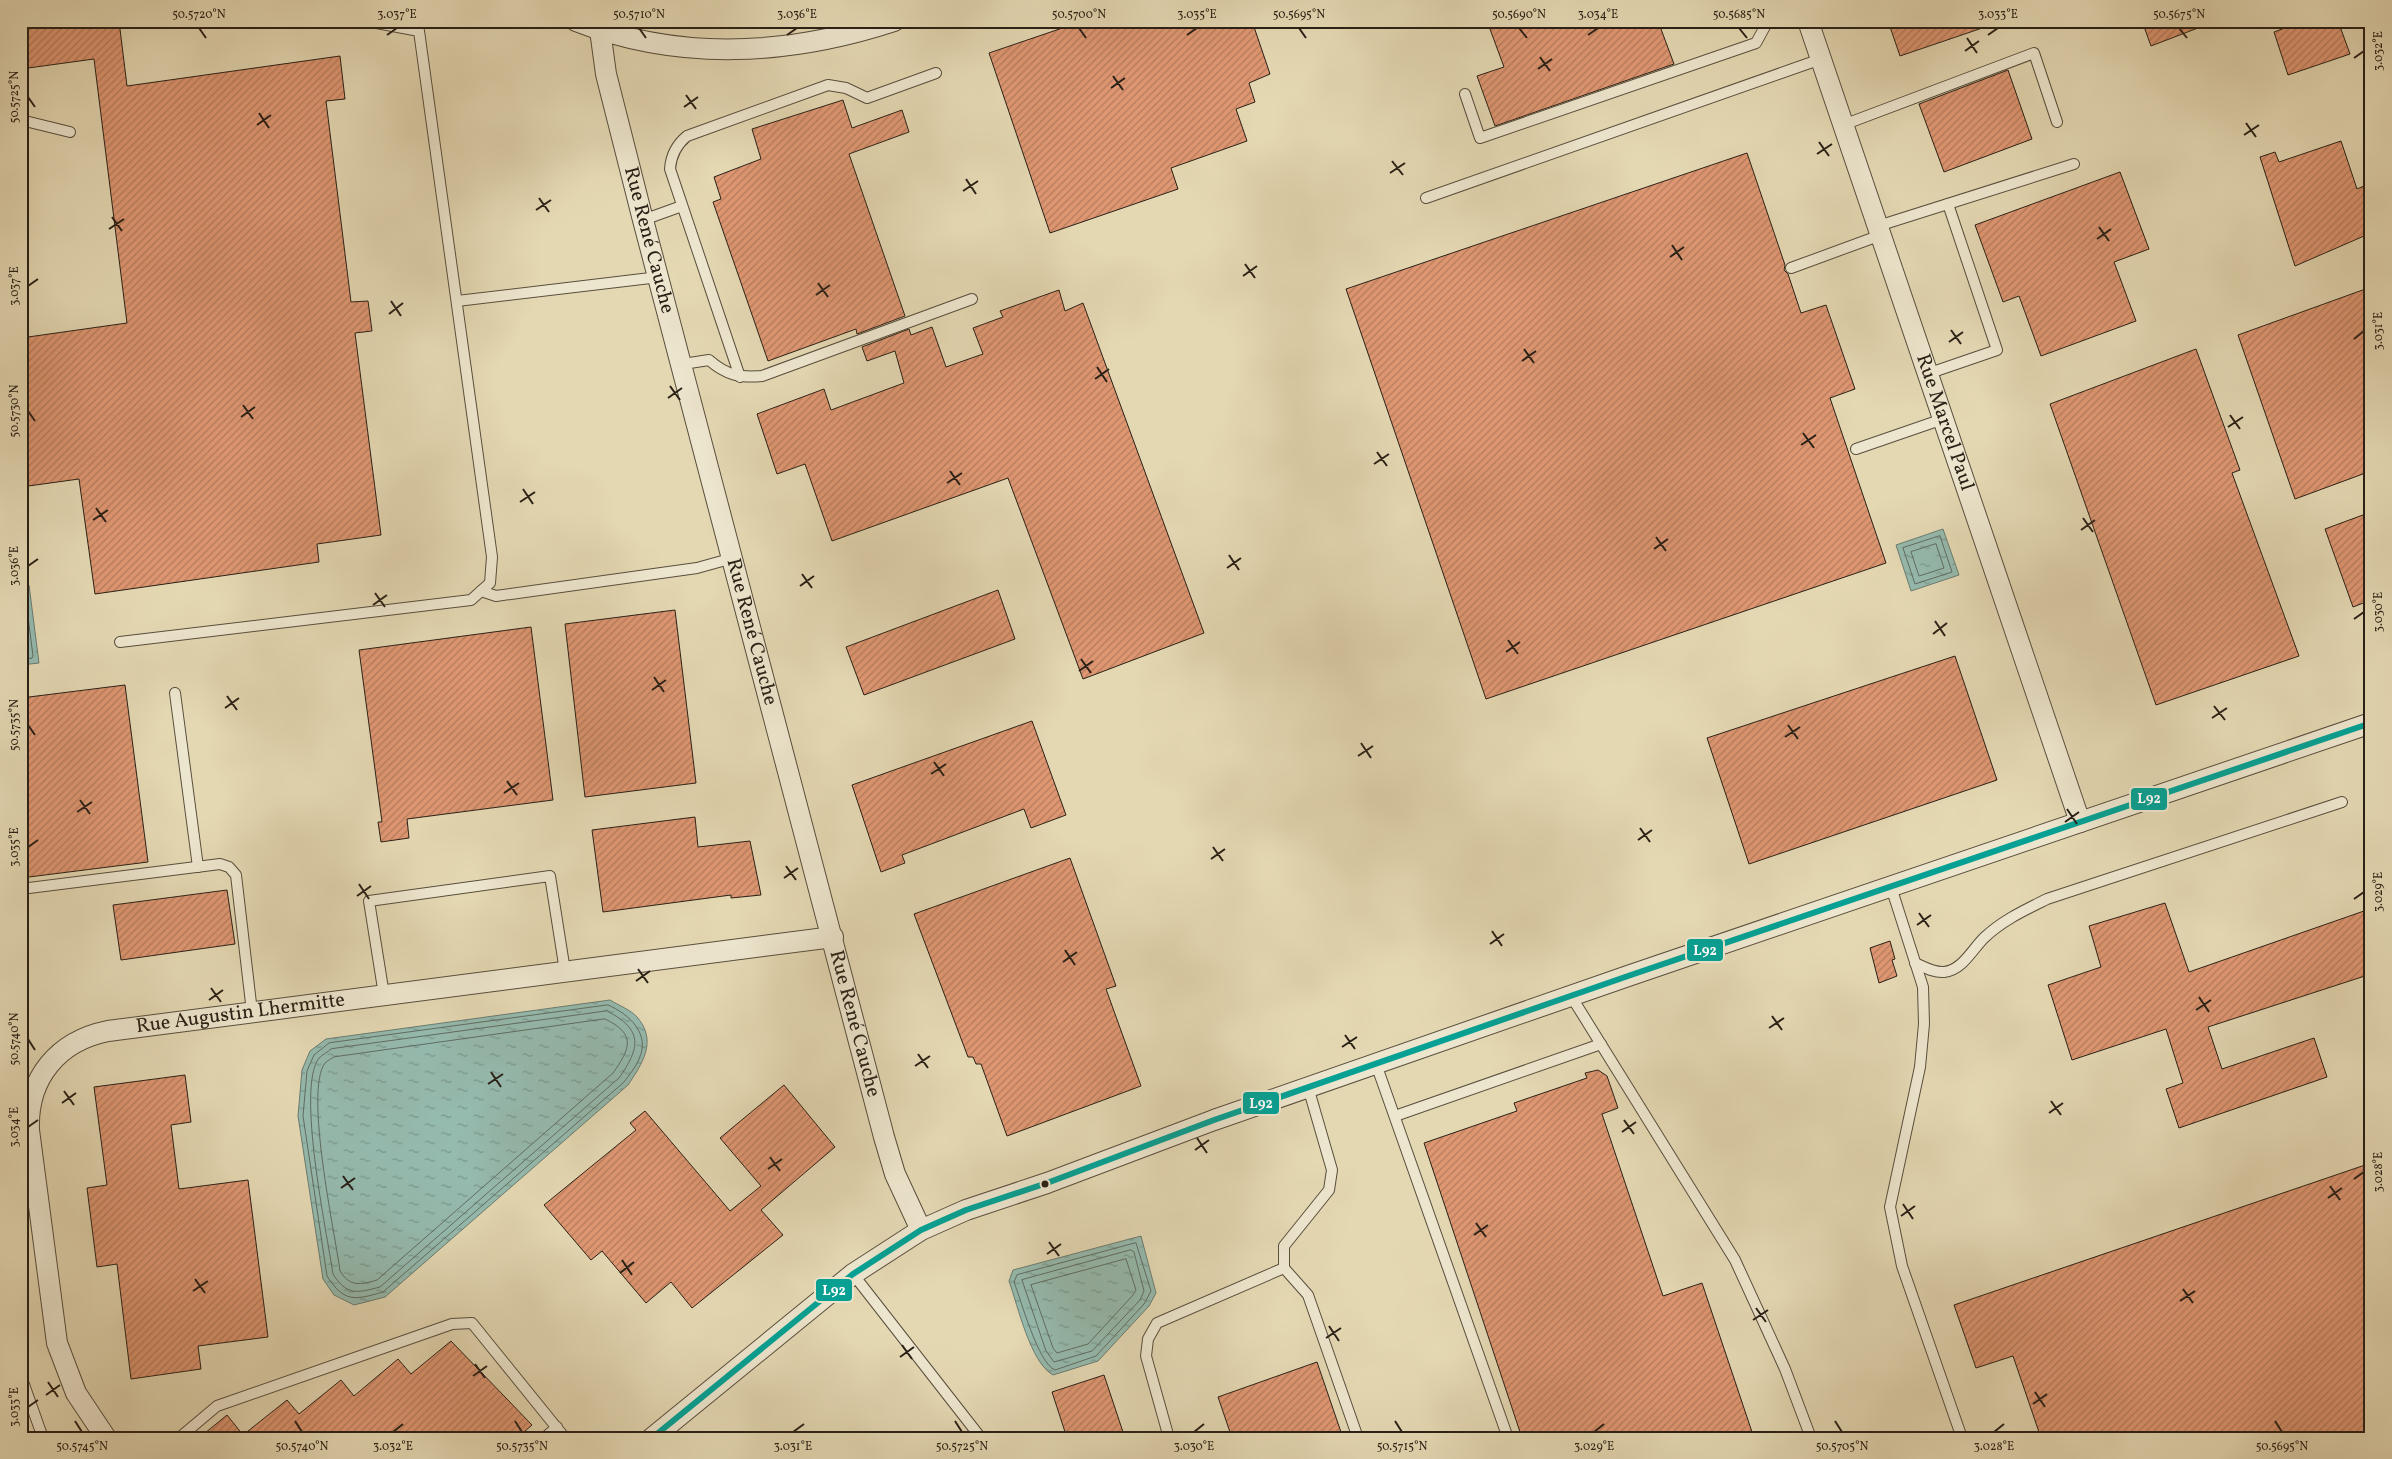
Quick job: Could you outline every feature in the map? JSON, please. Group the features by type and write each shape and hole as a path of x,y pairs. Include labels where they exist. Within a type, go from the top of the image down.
{"street":[{"path":"576,21 600,30 682,46 761,49 824,42 894,21"},
{"name":"Rue Marcel Paul","path":"1808,21 2080,822"},
{"name":"Rue René Cauche","path":"600,30 606,74 643,220 683,364 884,1137 895,1174 921,1230"},
{"path":"652,1438 853,1274 921,1230 966,1210 1047,1183 1308,1087 2371,723"},
{"name":"Rue Augustin Lhermitte","path":"106,1438 72,1385 62,1359 53,1326 29,1130 28,1116 34,1089 42,1073 62,1050 84,1037 108,1030 833,937"}],"lane":[{"path":"120,642 471,600 490,583 492,557 419,31 366,21"},
{"path":"1465,94 1480,138 1756,43 1768,21"},
{"path":"1843,124 2034,53 2057,122"},
{"path":"1426,198 1821,59"},
{"path":"740,377 670,169 674,151 687,136 828,85 846,88 867,98 936,73"},
{"path":"21,120 70,132"},
{"path":"1791,268 1948,204 2074,164"},
{"path":"1927,374 1997,350 1948,204"},
{"path":"643,220 682,206"},
{"path":"457,301 659,277"},
{"path":"683,364 709,360 724,372 740,377 762,376 972,299"},
{"path":"1856,449 1943,419"},
{"path":"481,591 496,596 697,568 733,558"},
{"path":"175,693 198,867"},
{"path":"1915,963 1929,970 1945,972 1966,959 1983,939 2006,920 2047,899 2342,802"},
{"path":"21,889 220,864 229,867 236,876 252,1012"},
{"path":"384,995 369,901 550,876 565,971"},
{"path":"1891,887 1923,988 1924,1024 1920,1067 1890,1206 1902,1266 1962,1438"},
{"path":"1571,996 1735,1260 1785,1369 1811,1438"},
{"path":"1395,1116 1601,1044"},
{"path":"1376,1064 1508,1438"},
{"path":"1308,1087 1332,1170 1329,1190 1284,1246 1284,1268 1308,1295 1358,1438"},
{"path":"1170,1438 1146,1356 1148,1339 1157,1323 1284,1268"},
{"path":"853,1274 981,1438"},
{"path":"178,1438 217,1406 452,1324 472,1323 565,1438"},
{"path":"21,1376 43,1438"},
{"path":"544,1438 557,1427"}],"water":[{"path":"1943,529 1959,575 1911,591 1896,545"},
{"path":"29,585 39,663 21,665 21,586"},
{"path":"610,1000 634,1014 643,1026 646,1035 647,1044 643,1061 628,1085 385,1297 354,1305 334,1295 323,1279 298,1116 302,1070 310,1051 326,1039"},
{"path":"1141,1236 1156,1293 1149,1306 1098,1361 1053,1375 1045,1368 1031,1346 1009,1281 1013,1270"}],"building":[{"path":"21,21 119,21 127,86 340,56 345,99 326,101 351,302 368,301 372,331 355,333 381,535 317,544 319,562 95,594 79,479 21,487 21,338 127,323 94,59 21,69"},
{"path":"1083,21 1252,21 1270,74 1249,83 1255,102 1236,109 1247,141 1171,168 1178,189 1050,233 989,53"},
{"path":"1487,21 1658,21 1674,64 1495,126 1477,76 1504,67"},
{"path":"1888,21 1993,21 1994,24 1900,56"},
{"path":"2142,21 2211,21 2211,23 2151,46"},
{"path":"2304,21 2338,21 2350,54 2288,75 2274,32"},
{"path":"2008,70 2032,139 1944,172 1919,104"},
{"path":"843,100 852,128 902,110 909,132 849,154 905,316 857,334 856,329 768,361 713,202 721,199 714,177 761,159 752,129"},
{"path":"2341,141 2357,189 2364,186 2371,206 2371,233 2295,266 2260,157 2275,152 2279,162"},
{"path":"1747,153 1785,265 1784,270 1788,274 1801,313 1826,305 1855,389 1830,398 1886,563 1486,699 1346,289"},
{"path":"2120,172 2149,249 2114,262 2136,321 2041,356 2019,296 2003,302 1975,225"},
{"path":"2371,287 2371,471 2295,499 2238,335"},
{"path":"1059,290 1065,311 1083,303 1204,633 1083,679 1008,478 832,541 805,464 777,474 757,414 824,389 831,410 904,383 895,351 867,361 862,347 909,329 911,335 932,327 946,367 983,354 973,328 1003,317 1000,311"},
{"path":"2196,349 2240,470 2232,473 2299,656 2156,705 2050,404"},
{"path":"2371,512 2371,600 2353,607 2325,529"},
{"path":"998,590 1015,639 864,695 846,647"},
{"path":"675,610 696,783 585,797 565,624"},
{"path":"531,627 553,800 407,819 409,838 381,842 378,822 382,822 359,650"},
{"path":"1955,656 1997,780 1749,864 1707,738"},
{"path":"125,685 148,862 21,878 21,698"},
{"path":"1032,721 1066,815 1031,828 1024,809 902,855 905,863 881,872 852,785"},
{"path":"695,817 698,847 750,841 761,895 731,898 731,895 603,912 592,830"},
{"path":"1070,858 1116,986 1106,989 1141,1086 1007,1136 981,1064 976,1064 973,1057 968,1057 914,914"},
{"path":"227,890 235,944 121,960 113,905"},
{"path":"2165,903 2189,972 2364,911 2371,929 2371,974 2208,1027 2222,1069 2314,1038 2327,1077 2179,1128 2166,1089 2183,1083 2166,1029 2072,1060 2048,985 2101,967 2089,926"},
{"path":"1890,941 1895,959 1892,960 1897,976 1879,983 1870,948"},
{"path":"1598,1070 1607,1076 1618,1108 1602,1114 1663,1296 1702,1283 1754,1438 1522,1438 1424,1143 1517,1111 1514,1103 1587,1078 1585,1073"},
{"path":"185,1075 191,1122 171,1125 179,1189 248,1180 268,1337 198,1346 201,1369 131,1379 117,1264 97,1267 87,1188 107,1185 94,1087"},
{"path":"784,1085 835,1147 761,1210 783,1235 692,1308 671,1282 646,1303 602,1251 591,1260 544,1205 636,1130 630,1123 645,1111 730,1211 761,1186 720,1138"},
{"path":"2371,1163 2371,1438 2041,1438 2013,1356 1976,1368 1954,1305"},
{"path":"451,1341 532,1425 517,1438 199,1438 227,1415 243,1435 287,1400 299,1414 341,1380 354,1396 398,1359 411,1374"},
{"path":"1317,1362 1343,1438 1232,1438 1218,1397"},
{"path":"1104,1375 1125,1438 1067,1438 1052,1392"}],"transit line":[{"name":"L92","path":"652,1438 853,1274 921,1230 966,1210 1047,1183 1214,1120 1628,976 2371,723"}]}
